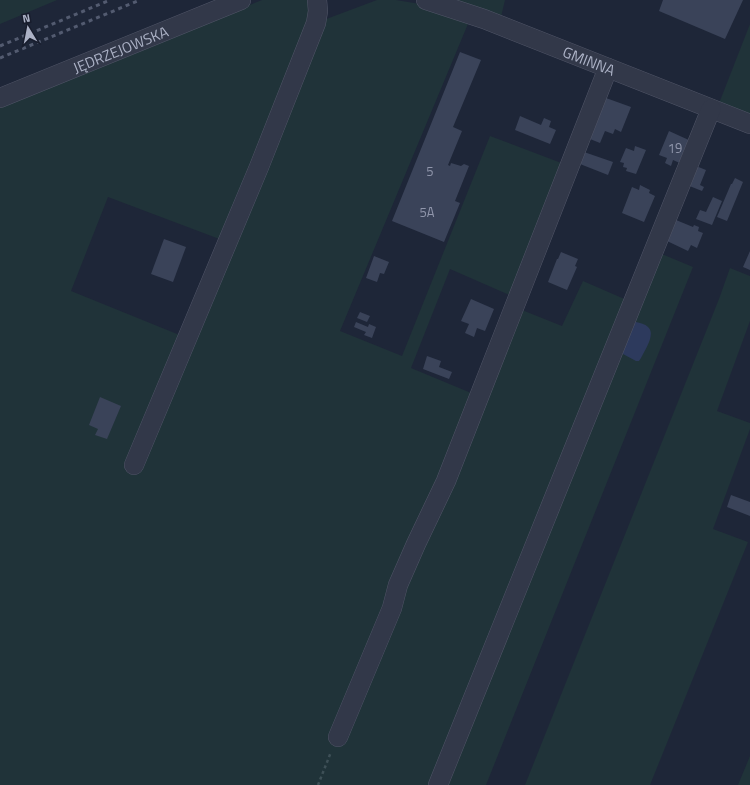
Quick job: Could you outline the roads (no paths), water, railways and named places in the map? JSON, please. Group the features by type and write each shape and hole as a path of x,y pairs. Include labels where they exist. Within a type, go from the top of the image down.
{"street":[{"name":"JĘDRZEJOWSKA","path":"0,98 241,0"},
{"path":"134,465 256,174 316,23 318,11 317,0"},
{"name":"GMINNA","path":"426,0 484,19 750,124"},
{"path":"338,737 392,608 398,585 446,481 608,68"},
{"path":"438,785 711,109"}],"water":[{"path":"636,322 647,326 651,334 645,351 639,361 636,361 623,354 623,346 630,324"}],"railway":[{"path":"0,46 110,0"},
{"path":"0,58 140,0"}]}
